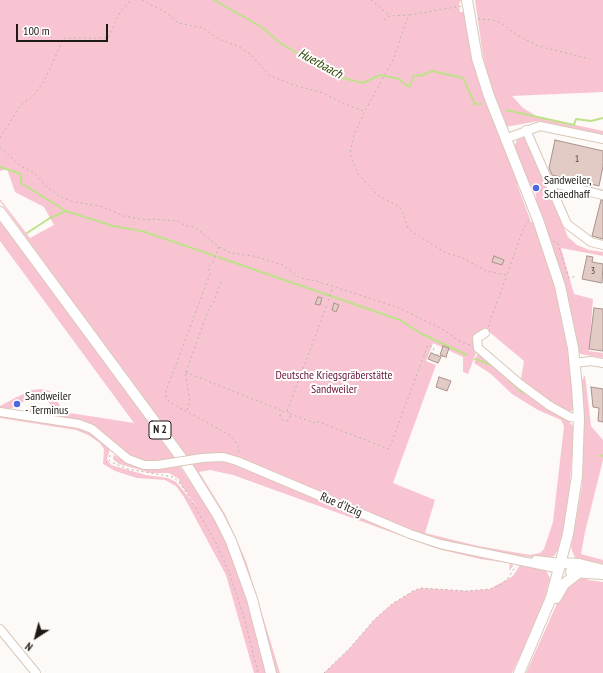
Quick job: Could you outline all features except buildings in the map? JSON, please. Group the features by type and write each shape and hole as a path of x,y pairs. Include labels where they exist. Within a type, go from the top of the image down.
{"main road":[{"path":"467,2 477,58 505,139 536,216 560,286 569,323 575,363 579,418 577,476 565,549 556,584 542,622 519,673"},
{"name":"N 2","path":"0,212 186,464 219,517 231,541 252,599 271,673"},
{"path":"565,549 578,569"},
{"path":"560,566 603,574"},
{"path":"542,622 564,584 578,569 603,570"}],"street":[{"path":"505,139 540,126 551,127 603,139"},
{"path":"526,130 567,224 591,242 603,245"},
{"path":"550,184 603,195"},
{"path":"485,333 477,338 478,348 520,384 550,406 570,417 579,418"},
{"path":"575,363 591,361 603,363"},
{"path":"0,412 79,424 92,429 113,448"},
{"name":"Rue d'Itzig","path":"113,448 128,459 144,465 158,465 202,458 223,457 237,461 410,534 440,544 518,561 540,565 560,566"},
{"name":"Rue d'Itzig","path":"480,553 560,566"},
{"path":"540,565 550,572 556,584"},
{"path":"0,629 36,673"}],"path":[{"path":"0,138 20,106 33,96 43,83 64,38 108,38 120,12 131,0"},
{"path":"142,0 167,13 178,23 203,28 219,39 241,48 250,54 270,76 294,85 323,93 347,105 364,111"},
{"path":"371,0 390,16"},
{"path":"384,20 390,16 410,15 467,2"},
{"path":"410,15 407,19 393,60 364,111 354,135 350,154 358,174 379,196 398,206 402,210 408,228 412,232 446,253 461,257 480,269 507,275"},
{"path":"470,19 492,20 501,23 517,35 538,46 590,59"},
{"path":"0,147 22,167 33,172 36,178 59,196 71,201 103,207 124,216 144,220 154,219 177,221 186,226 196,227 219,247 231,253 253,256 283,265 300,278 333,286 397,307 444,330 459,341 478,348"},
{"path":"535,191 544,190 550,184"},
{"path":"485,333 523,229 531,217 536,216"},
{"path":"552,239 558,244 569,278 577,276"},
{"path":"219,247 214,262 208,267 210,274 166,390 166,398 171,403 230,435 238,445 237,461"},
{"path":"186,411 190,401 186,372 209,308 214,302 221,281"},
{"path":"328,301 333,286"},
{"path":"287,411 327,305"},
{"path":"186,372 283,411 287,411 290,414 315,423 316,422 388,449 428,345 434,348 432,353 447,358"},
{"path":"283,411 280,416 283,421 289,419 290,414"},
{"path":"113,448 109,460 111,462 144,473 166,475 173,478 179,482 197,507 229,572 244,617 258,673"},
{"path":"324,673 350,648 374,620 392,604 413,591 421,588 467,591 490,589 502,584 509,577 518,561"}],"green space":[{"name":"Deutsche Kriegsgräberstätte Sandweiler","path":"0,0 461,0 459,4 460,12 465,12 472,55 488,104 531,222 535,221 557,285 571,364 574,410 564,413 550,406 520,384 524,361 487,330 477,338 478,348 468,374 463,372 463,357 433,343 426,361 436,365 393,483 435,500 425,533 478,546 530,555 540,553 544,549 553,522 564,426 561,420 538,410 512,394 491,374 474,363 478,352 550,410 564,416 574,427 568,510 558,550 554,556 547,558 484,554 511,559 513,566 509,571 510,563 480,559 438,549 233,475 210,470 199,472 225,514 246,561 280,673 276,673 252,582 222,516 193,470 0,201 0,199 30,238 54,225 44,207 15,192 7,169 0,171"},
{"path":"475,0 603,0 603,92 512,96 523,108 538,117 603,131 603,136 539,121 505,127 493,95 483,56"},
{"path":"524,137 568,237 577,245 589,250 603,252 603,256 561,248 574,294 593,299 589,351 603,353 603,358 581,354 577,351 537,205 535,191 539,189 537,185 532,189 524,175 514,147 517,140"},
{"path":"0,217 164,443 212,514 241,575 268,673 254,673 226,575 184,497 176,486 165,480 137,478 115,471 103,464 104,449 100,443 88,435 76,430 0,418 0,414 60,423 86,430 102,440 110,449 107,459 111,465 146,475 168,478 176,482 197,507 179,482 179,479 169,473 151,473 119,464 113,459 114,455 130,464 143,468 158,469 178,466 140,461 129,457 103,434 53,416 51,414 53,408 46,399 31,398 19,404 17,401 12,403 14,407 10,409 0,408 0,406 32,390 41,389 50,391 56,398 62,410 70,413 134,423 0,241"},
{"path":"585,375 591,426 603,440 603,460 581,554 603,560 603,565 577,560 571,547 582,486 584,429 581,382"},
{"path":"36,406 43,407 45,409 43,413 31,413 30,409"},
{"path":"522,562 545,569 550,578 542,609 512,673 324,673 350,648 374,620 392,604 413,591 421,588 467,591 490,589 513,576"},
{"path":"581,577 588,577 588,580 603,582 603,673 526,673 563,590"}],"waterway":[{"name":"Huerbaach","path":"214,0 263,28 280,43 339,77 363,83 380,75 399,79 407,86 410,86 414,75 420,76 432,71 463,78 475,104 481,104"},
{"name":"Huerbaach","path":"506,110 574,125 576,119 591,121 603,118"},
{"path":"0,167 21,174 21,183 66,211"},
{"path":"27,233 50,218 66,211 113,226 142,231 215,256"},
{"path":"218,257 400,320 422,334 467,355"},
{"path":"475,359 494,366"},
{"path":"508,379 523,393"}],"place":[{"name":"Sandweiler, Schaedhaff","path":"536,188"},
{"name":"Sandweiler - Terminus","path":"17,404"}]}
